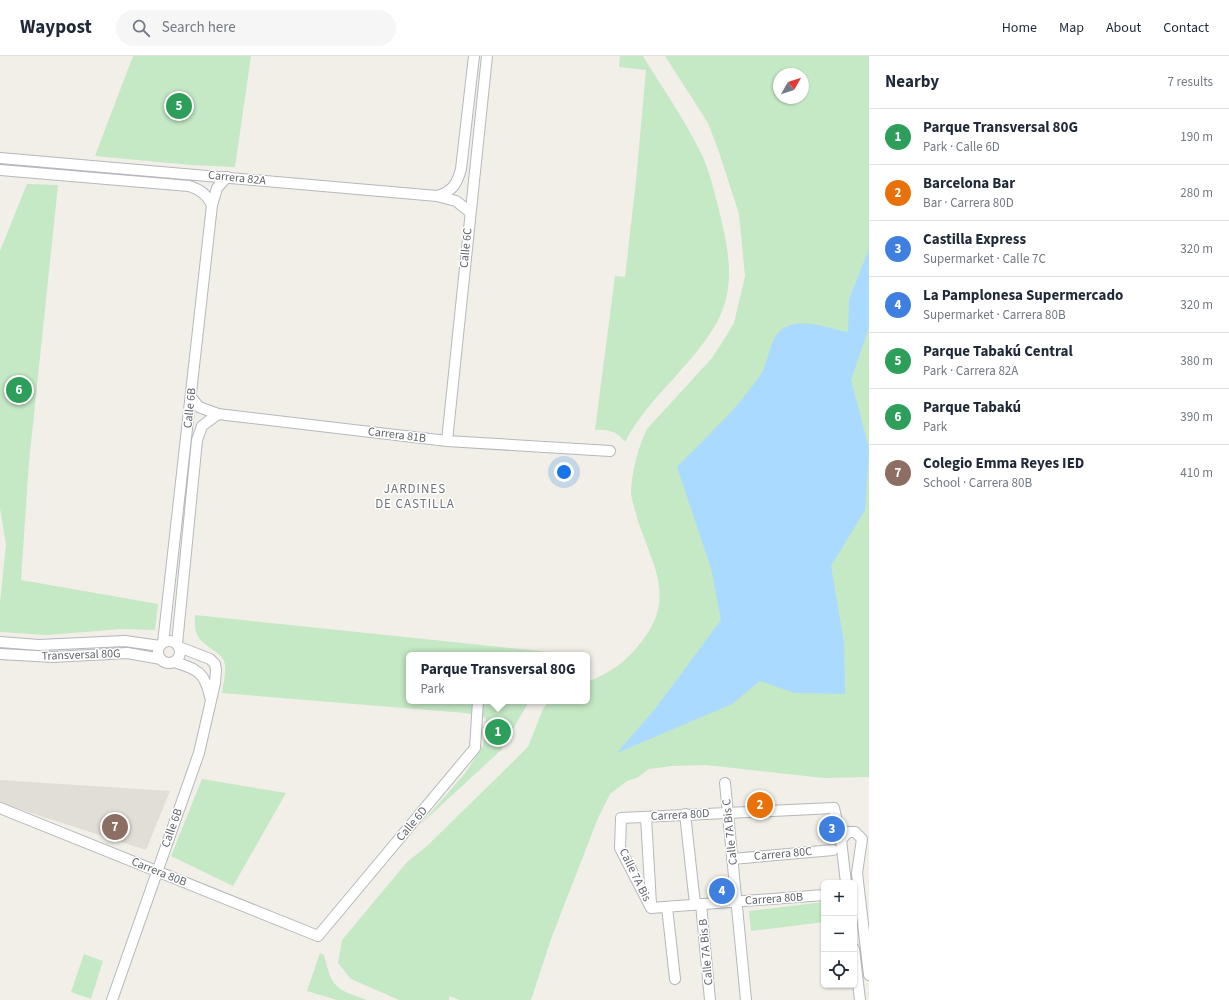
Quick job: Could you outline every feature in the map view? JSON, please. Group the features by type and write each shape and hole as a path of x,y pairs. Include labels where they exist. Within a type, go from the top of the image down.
{"street":[{"path":"437,196 450,191 455,186 460,173 474,56"},
{"name":"Calle 6C","path":"447,441 487,56"},
{"name":"Carrera 82A","path":"0,158 227,177 306,186 437,196 456,202 470,212"},
{"name":"Carrera 82A","path":"0,170 189,186 201,190 208,196 212,206"},
{"name":"Calle 6B","path":"161,645 192,397 212,206 217,188 227,177"},
{"name":"Carrera 81B","path":"192,397 199,407 218,414 447,441 610,451"},
{"name":"Calle 6B","path":"178,645 197,440 202,426 218,414"},
{"name":"Transversal 80G","path":"0,642 39,645 125,641 161,645"},
{"path":"170,641 210,659 215,664 216,670 210,701 203,675 190,667 174,662 165,662 161,659 158,651 161,645 170,641"},
{"path":"174,662 180,654 178,645"},
{"name":"Transversal 80G","path":"0,654 53,657 127,653 161,659"},
{"name":"Calle 6B","path":"112,1000 199,753 210,701"},
{"name":"Calle 6D","path":"318,936 475,748 478,704"},
{"name":"Calle 7A Bis C","path":"725,783 746,1000"},
{"name":"Carrera 80B","path":"0,808 318,936"},
{"name":"Carrera 80D","path":"621,818 834,808 841,840"},
{"name":"Calle 7A Bis B","path":"685,814 710,1000"},
{"path":"646,816 651,908"},
{"name":"Calle 7A Bis","path":"621,818 620,848 651,908"},
{"path":"846,880 841,840 848,832 855,832 866,836 857,873 869,975"},
{"name":"Carrera 80C","path":"732,859 833,850"},
{"name":"Carrera 80B","path":"651,908 821,895"},
{"path":"667,907 675,979"},
{"path":"854,952 860,1000"}],"shaded area":[{"path":"0,780 170,791 146,850 0,803"}],"green space":[{"path":"133,56 251,56 235,167 191,165 95,156"},
{"path":"620,56 643,56 681,117 702,155 714,189 728,252 729,266 727,295 717,322 707,338 683,368 646,410 625,442 615,433 604,430 595,430 615,276 625,277 636,181 646,70 619,67"},
{"path":"665,56 869,56 869,777 824,778 706,765 672,766 649,769 637,778 627,781 610,794 598,818 551,939 531,1000 460,1000 449,996 449,1000 399,1000 351,979 338,963 342,940 407,862 427,846 528,747 543,709 547,704 590,704 590,681 604,675 618,666 642,641 652,625 658,610 660,596 655,567 638,521 631,495 636,459 647,429 712,358 734,323 745,276 739,214 708,123"},
{"path":"27,184 58,185 29,462 21,580 158,604 155,630 121,629 47,635 0,632 0,602 6,545 0,508 0,251"},
{"path":"195,615 548,652 406,652 406,704 527,704 501,750 421,824 466,772 483,746 486,718 465,713 222,693 225,672 224,660 221,656 203,643 197,634"},
{"path":"202,779 286,793 233,886 171,856"},
{"path":"821,902 821,922 751,931 749,911"},
{"path":"320,953 324,955 330,974 336,986 341,990 367,1000 337,1000 307,991"},
{"path":"84,954 103,961 91,999 71,992"}],"water":[{"path":"869,249 869,327 851,380 869,449 865,510 831,566 844,643 845,694 795,693 760,681 732,704 617,753 655,709 721,620 711,568 677,467 721,422 752,387 764,368 773,342 780,331 793,325 809,324 848,332 849,299"}],"place":[{"name":"Parque Tabakú Central","path":"179,106"},
{"name":"Parque Tabakú","path":"19,390"},
{"name":"Parque Transversal 80G","path":"498,732"},
{"name":"Barcelona Bar","path":"760,805"},
{"name":"Colegio Emma Reyes IED","path":"115,827"},
{"name":"Castilla Express","path":"832,829"},
{"name":"La Pamplonesa Supermercado","path":"722,891"}],"district":[{"name":"JARDINES DE CASTILLA","path":"415,496"}]}
